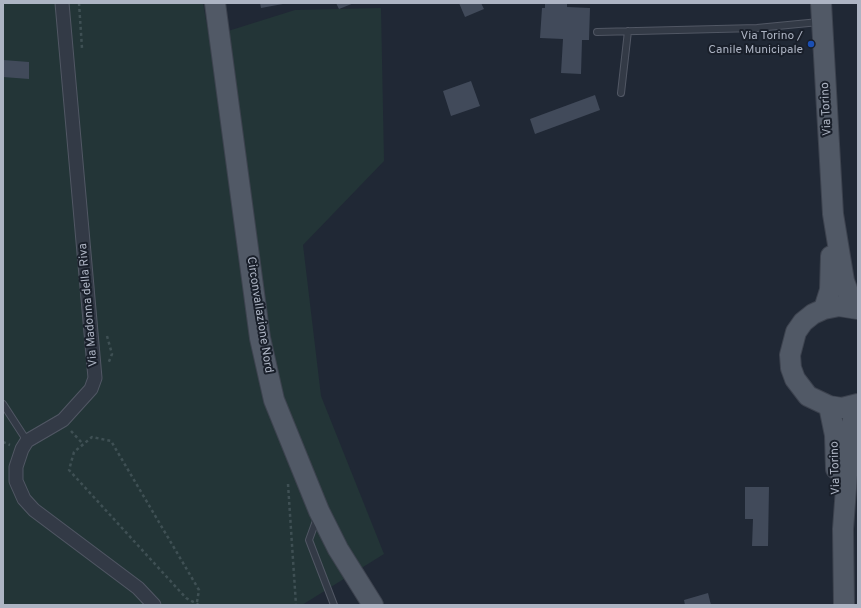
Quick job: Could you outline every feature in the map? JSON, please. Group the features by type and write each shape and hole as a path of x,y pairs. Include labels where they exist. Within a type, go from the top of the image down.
{"main road":[{"name":"Circonvallazione Nord","path":"216,3 260,338 274,400 319,511 338,549 372,605"},
{"name":"Via Torino","path":"821,13 833,214 830,290 824,309"},
{"name":"Via Torino","path":"833,214 844,282 856,308"},
{"path":"856,308 839,306 824,309 808,318 796,332 790,355 795,379 802,389 816,401 829,406 842,408 857,405"},
{"name":"Via Torino","path":"844,605 843,529 850,434 857,405"},
{"name":"Via Torino","path":"829,406 835,435 837,506 843,529"}],"street":[{"name":"Via Madonna della Riva","path":"27,441 65,423 91,389 95,378 62,3"},
{"path":"27,441 22,449 16,467 16,481 24,499 34,510 138,588 154,605"}],"lane":[{"path":"597,32 757,28 821,13"},
{"path":"621,93 628,31"},
{"path":"3,404 27,441"},
{"path":"319,511 309,540 334,605"}],"path":[{"path":"65,423 82,444"},
{"path":"92,437 111,441 199,590 198,604 186,598 69,470 74,452 92,437"},
{"path":"288,482 296,605"}],"shaded area":[{"path":"3,3 203,3 209,37 295,10 381,8 384,161 303,245 321,396 384,554 302,605 3,605"}],"building":[{"path":"260,3 282,3 283,4 261,8"},
{"path":"336,3 354,3 339,9"},
{"path":"459,3 481,3 484,9 465,17"},
{"path":"545,3 567,3 567,7 590,8 589,40 582,40 581,74 561,73 563,39 540,38 542,8 545,8"},
{"path":"3,60 29,62 29,79 3,77"},
{"path":"471,81 480,106 451,116 443,91"},
{"path":"595,95 600,110 535,134 530,119"},
{"path":"745,487 769,487 768,546 752,546 753,519 745,519"},
{"path":"708,593 711,605 685,605 684,600"}],"place":[{"name":"Via Torino / Canile Municipale","path":"811,44"}]}
